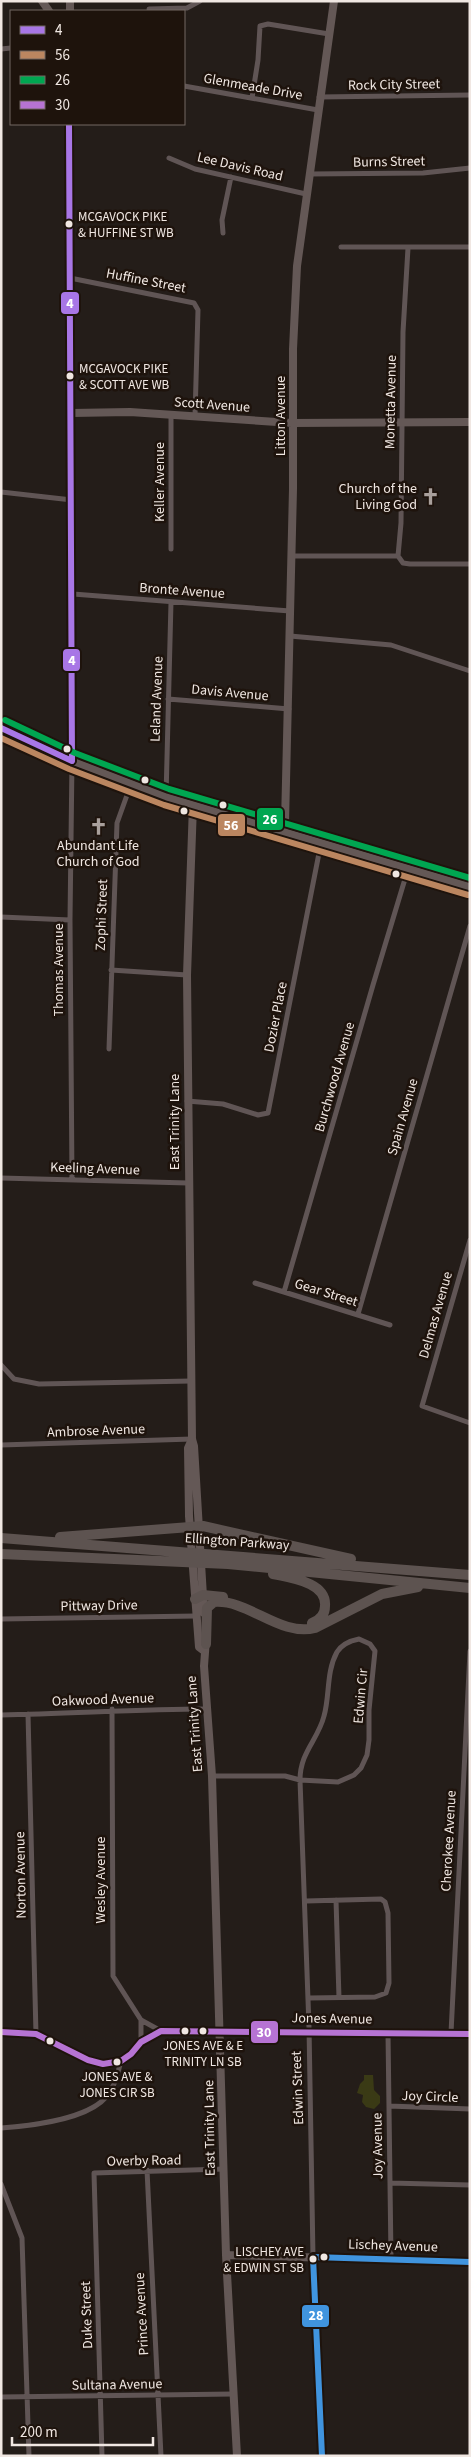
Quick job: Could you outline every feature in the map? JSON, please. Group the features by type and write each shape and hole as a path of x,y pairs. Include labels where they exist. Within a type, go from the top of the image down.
{"highway":[{"path":"16,1539 194,1528 375,1566"},
{"name":"Ellington Parkway","path":"1,1538 375,1566 470,1575"},
{"name":"Ellington Parkway","path":"1,1554 228,1564 470,1588"},
{"path":"204,1599 230,1598 304,1626 314,1623 324,1613 326,1604 318,1588 305,1582 228,1564"},
{"path":"204,1599 228,1603 288,1626 305,1630 315,1628 382,1594 433,1584"},
{"path":"204,1599 207,1608 204,1647"}],"street":[{"path":"149,9 187,8 200,1"},
{"name":"Litton Avenue","path":"283,833 286,816 289,709 292,423 297,266 334,1"},
{"path":"252,98 258,60 260,26 268,24 328,34"},
{"name":"Glenmeade Drive","path":"185,86 318,110"},
{"name":"Rock City Street","path":"319,98 470,95"},
{"path":"69,125 73,594 72,761"},
{"name":"Lee Davis Road","path":"169,158 195,169 306,194"},
{"name":"Burns Street","path":"309,174 424,173 470,168"},
{"path":"223,233 222,220 231,177"},
{"path":"341,247 470,247"},
{"name":"Monetta Avenue","path":"398,556 401,523 401,422 406,251 408,248"},
{"name":"Huffine Street","path":"70,278 194,303 198,310 195,416"},
{"name":"Scott Avenue","path":"72,413 130,412 292,423 470,422"},
{"name":"Keller Avenue","path":"171,415 171,549"},
{"path":"1,492 72,500"},
{"path":"291,556 398,556 403,563 410,564 470,564"},
{"name":"Bronte Avenue","path":"73,594 290,611"},
{"name":"Leland Avenue","path":"166,797 171,602"},
{"path":"290,636 391,645 470,671"},
{"name":"Davis Avenue","path":"168,699 289,709"},
{"path":"1,728 72,761 166,797 470,888"},
{"name":"Thomas Avenue","path":"72,761 70,920 72,1180"},
{"name":"Zophi Street","path":"109,1049 110,970 117,822 131,784"},
{"name":"East Trinity Lane","path":"193,806 187,975 192,1439 188,1448 197,1572 204,1599 196,1616 199,1647 204,1647 206,1708 212,1776 226,2255 237,2456"},
{"name":"Dozier Place","path":"187,1101 223,1104 258,1115 268,1113 321,843"},
{"name":"Burchwood Avenue","path":"284,1292 408,869"},
{"path":"1,917 70,920"},
{"name":"Spain Avenue","path":"358,1314 470,926"},
{"path":"110,970 187,975"},
{"name":"Keeling Avenue","path":"1,1178 188,1183"},
{"name":"Delmas Avenue","path":"470,1240 422,1406 470,1423"},
{"name":"Gear Street","path":"255,1283 390,1325"},
{"path":"1,1364 14,1379 39,1384 191,1381"},
{"name":"Ambrose Avenue","path":"1,1444 192,1439"},
{"name":"Pittway Drive","path":"1,1619 196,1616"},
{"name":"Edwin Cir","path":"350,1640 364,1640 370,1644 374,1651 375,1664 370,1695 367,1755 360,1768 346,1780 331,1782 300,1780 300,1768 304,1756 324,1717 330,1670 336,1653 342,1645 350,1640"},
{"name":"Cherokee Avenue","path":"450,2033 462,1798 468,1740 470,1650"},
{"name":"Oakwood Avenue","path":"1,1715 206,1708"},
{"name":"Wesley Avenue","path":"112,1710 113,1976 141,2020"},
{"name":"Norton Avenue","path":"28,1714 36,2034"},
{"path":"212,1776 285,1776 300,1780"},
{"name":"Edwin Street","path":"300,1780 306,1902 313,2257 322,2456"},
{"path":"462,1798 470,1798"},
{"path":"306,1902 380,1899 385,1902 388,1912 388,1990 380,1996 308,1998"},
{"path":"336,1900 340,1998"},
{"path":"141,2042 141,2020 161,2030"},
{"path":"1,2032 36,2034 88,2060 103,2064 121,2061 131,2054 141,2042 161,2030"},
{"name":"Jones Avenue","path":"161,2030 470,2034"},
{"name":"Joy Avenue","path":"388,2033 391,2258"},
{"path":"1,2128 24,2126 77,2113 102,2102 111,2091 121,2061"},
{"name":"Joy Circle","path":"389,2106 470,2109"},
{"name":"Overby Road","path":"94,2173 224,2169"},
{"name":"Prince Avenue","path":"147,2170 160,2456"},
{"name":"Duke Street","path":"94,2173 102,2456"},
{"path":"390,2183 470,2185"},
{"path":"1,2184 22,2238 29,2456"},
{"name":"Lischey Avenue","path":"226,2255 391,2258 470,2262"},
{"name":"Sultana Avenue","path":"1,2397 233,2394"}],"shaded area":[{"path":"364,2075 373,2075 374,2090 380,2096 380,2103 374,2109 366,2107 362,2102 363,2095 357,2093 360,2084 364,2080"}],"transit line":[{"name":"4","path":"1,728 72,761 69,125"},
{"name":"26","path":"5,720 75,753 169,789 470,878"},
{"name":"56","path":"1,738 69,769 164,805 468,895"},
{"name":"30","path":"1,2032 36,2034 88,2060 103,2064 121,2061 131,2054 141,2042 161,2031 470,2034"},
{"name":"28","path":"322,2456 313,2257 470,2262"}],"place":[{"name":"MCGAVOCK PIKE & HUFFINE ST WB","path":"69,224"},
{"name":"MCGAVOCK PIKE & SCOTT AVE WB","path":"70,376"},
{"name":"Church of the Living God","path":"431,497"},
{"name":"Abundant Life Church of God","path":"98,826"},
{"name":"JONES AVE & E TRINITY LN SB","path":"203,2031"},
{"name":"JONES AVE & JONES CIR SB","path":"117,2062"},
{"name":"LISCHEY AVE & EDWIN ST SB","path":"313,2259"}]}
